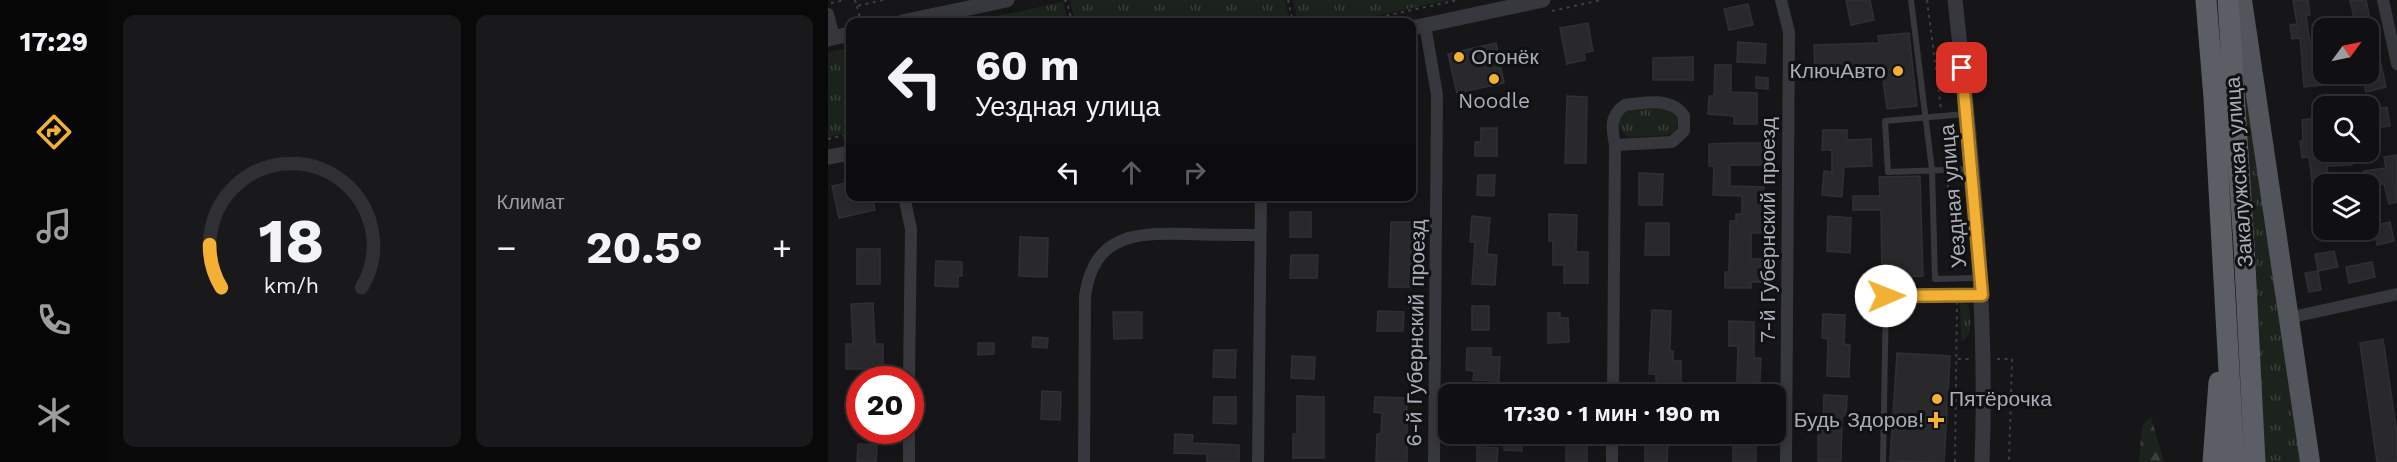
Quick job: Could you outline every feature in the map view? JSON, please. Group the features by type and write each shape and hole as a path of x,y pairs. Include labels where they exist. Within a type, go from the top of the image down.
{"highway":[{"path":"2206,0 2214,98 2234,462"},
{"name":"Закалужская улица","path":"2228,0 2250,345 2255,462"},
{"path":"2213,462 2224,307"}],"main road":[{"path":"2241,0 2310,462"}],"street":[{"path":"921,18 1007,0"},
{"path":"1418,27 1543,0"},
{"name":"7-й Губернский проезд","path":"1782,0 1789,32 1786,462"},
{"name":"Уездная улица","path":"1955,0 1982,295 1982,462"},
{"path":"2383,0 2397,64"},
{"path":"828,14 831,38 846,35"},
{"name":"6-й Губернский проезд","path":"1418,27 1437,95 1434,462"},
{"path":"1613,384 1615,145 1612,124 1614,116 1625,105 1665,103 1673,104 1684,116 1684,131 1672,142 1615,145"},
{"path":"828,158 846,154"},
{"path":"905,201 911,229 909,366"},
{"path":"1258,462 1261,201"},
{"path":"1084,462 1086,296 1091,272 1097,262 1114,245 1136,235 1260,235"},
{"path":"2288,318 2397,294"},
{"path":"909,444 909,462"},
{"path":"1612,444 1612,462"}],"lane":[{"path":"1911,0 1932,170 1935,279 1980,278"},
{"path":"1967,114 1885,121 1888,172 1972,169"},
{"path":"1883,462 1886,296 1982,295"}],"path":[{"path":"828,4 845,0"},
{"path":"855,0 860,18"},
{"path":"857,6 884,0"},
{"path":"1288,0 1292,18"},
{"path":"1375,18 1458,0"},
{"path":"1927,0 1942,116 1956,278"},
{"path":"1066,1 1071,18"},
{"path":"828,139 846,135"},
{"path":"1954,462 1958,359 1957,295"},
{"path":"1958,359 2012,358 2009,462"}],"green space":[{"path":"1070,0 1285,0 1289,18 1074,18"},
{"path":"1293,0 1449,0 1365,18 1297,18"},
{"path":"2238,0 2301,462 2264,462"},
{"path":"1063,2 1067,18 987,18"},
{"path":"846,49 846,133 828,137 828,52"},
{"path":"1665,108 1674,113 1678,120 1676,128 1668,135 1629,137 1621,131 1618,121 1628,110"},
{"path":"1960,300 1969,306 1970,321 1970,331 1961,341"},
{"path":"2151,417 2164,462 2139,462 2142,426"}],"building":[{"path":"1846,0 1870,0 1874,20 1851,25"},
{"path":"2293,0 2308,0 2310,15 2306,15 2310,43 2313,43 2313,84 2323,85 2304,87 2300,38 2292,39 2290,25 2297,24"},
{"path":"2350,0 2366,0 2370,18 2354,18"},
{"path":"1748,4 1753,25 1729,30 1724,9"},
{"path":"1588,23 1593,51 1584,53 1585,60 1567,64 1560,28"},
{"path":"1909,33 1917,106 1887,109 1882,73 1815,75 1814,45 1879,43 1878,36"},
{"path":"1738,42 1766,44 1765,63 1737,62"},
{"path":"1496,43 1504,83 1457,93 1448,54"},
{"path":"2379,55 2386,87 2366,92 2364,84 2379,84"},
{"path":"1693,57 1693,80 1653,80 1653,58"},
{"path":"1715,65 1731,65 1731,92 1757,93 1757,124 1734,124 1734,116 1708,114 1709,96 1714,96"},
{"path":"1756,77 1768,78 1768,89 1756,88"},
{"path":"1567,96 1587,97 1586,163 1565,163"},
{"path":"2387,107 2390,126 2379,128 2379,108"},
{"path":"2313,119 2313,162 2352,162 2352,165 2327,166 2328,174 2313,174 2313,189 2309,157 2302,158 2300,141 2303,141 2302,120"},
{"path":"1481,128 1497,128 1497,156 1475,156 1475,142 1481,142"},
{"path":"1823,130 1847,130 1847,140 1871,139 1872,166 1844,167 1842,197 1822,195 1824,171 1832,172 1832,150 1822,150"},
{"path":"1764,143 1764,165 1730,165 1730,186 1764,187 1761,233 1751,233 1751,259 1762,259 1762,282 1751,282 1751,288 1725,288 1725,272 1729,272 1730,221 1736,221 1736,214 1742,214 1742,196 1713,195 1714,166 1709,166 1709,144"},
{"path":"2397,155 2397,202 2389,204 2384,184 2379,184 2379,174 2364,174 2364,171 2386,168 2384,157"},
{"path":"1639,173 1663,174 1662,205 1639,205"},
{"path":"1478,175 1495,175 1494,196 1477,195"},
{"path":"1920,176 1923,276 1882,278 1881,210 1853,210 1853,196 1880,196 1879,177"},
{"path":"846,183 846,201 873,201 875,210 839,218 832,186"},
{"path":"1290,212 1311,212 1311,237 1290,237"},
{"path":"1549,214 1577,215 1576,252 1588,252 1588,283 1564,283 1564,265 1553,265 1553,241 1549,241"},
{"path":"1472,216 1490,218 1487,254 1497,255 1495,285 1472,284 1475,242 1470,242"},
{"path":"1828,216 1851,218 1850,253 1827,251"},
{"path":"1391,222 1413,222 1412,287 1389,287"},
{"path":"2390,222 2394,241 2377,245 2379,225"},
{"path":"1646,223 1669,223 1669,255 1645,255"},
{"path":"1020,237 1048,238 1047,277 1019,276"},
{"path":"857,249 880,249 880,284 857,284"},
{"path":"2334,251 2338,267 2318,271 2315,254"},
{"path":"1291,255 1318,255 1317,278 1290,278"},
{"path":"936,261 962,262 962,276 958,276 958,287 935,286"},
{"path":"2372,262 2375,277 2349,283 2346,267"},
{"path":"2318,271 2321,290 2309,292 2305,273"},
{"path":"873,303 875,344 883,344 883,366 846,366 846,344 853,344 851,304"},
{"path":"1472,306 1489,306 1489,330 1472,330"},
{"path":"1652,310 1671,311 1670,351 1673,351 1673,361 1681,361 1681,383 1656,383 1656,374 1649,374"},
{"path":"1378,311 1404,312 1403,331 1377,331"},
{"path":"1113,312 1142,312 1142,338 1114,339"},
{"path":"1548,313 1560,313 1560,318 1568,318 1569,342 1548,343"},
{"path":"1823,314 1845,315 1844,344 1850,345 1849,377 1827,376 1828,339 1822,338"},
{"path":"1729,321 1754,322 1754,358 1761,358 1760,381 1737,381 1738,346 1729,346"},
{"path":"1033,337 1048,338 1047,348 1032,347"},
{"path":"2383,339 2397,433 2397,462 2377,462 2360,343"},
{"path":"978,343 994,343 994,354 978,355"},
{"path":"1467,348 1491,348 1491,357 1500,357 1499,381 1473,380 1474,371 1466,370"},
{"path":"1214,350 1236,350 1235,378 1213,377"},
{"path":"1897,353 1950,356 1944,462 1890,461"},
{"path":"1292,356 1315,357 1314,379 1291,378"},
{"path":"1042,391 1061,392 1060,420 1041,419"},
{"path":"1824,395 1847,396 1846,416 1842,416 1841,461 1818,461 1818,429 1823,430"},
{"path":"1297,396 1324,397 1324,458 1293,458 1293,434 1297,434"},
{"path":"1214,397 1236,397 1236,424 1213,423"},
{"path":"1375,397 1407,398 1407,462 1376,462 1377,434 1381,434 1382,413 1374,412"},
{"path":"1175,434 1193,435 1192,443 1239,445 1239,462 1207,462 1207,454 1174,453"},
{"path":"858,444 877,445 876,462 857,462"},
{"path":"1504,444 1522,444 1522,451 1504,450"},
{"path":"1566,444 1587,444 1587,462 1566,462"},
{"path":"1645,444 1668,444 1667,462 1645,462"},
{"path":"1477,447 1498,448 1497,462 1477,462"},
{"path":"1733,447 1756,447 1756,462 1733,462"}],"place":[{"name":"Огонёк","path":"1459,57"},
{"name":"КлючАвто","path":"1898,71"},
{"name":"Noodle","path":"1494,79"},
{"name":"Пятёрочка","path":"1937,399"},
{"name":"Будь Здоров!","path":"1936,420"}],"route":[{"path":"1886,296 1982,295 1962,68"}]}
